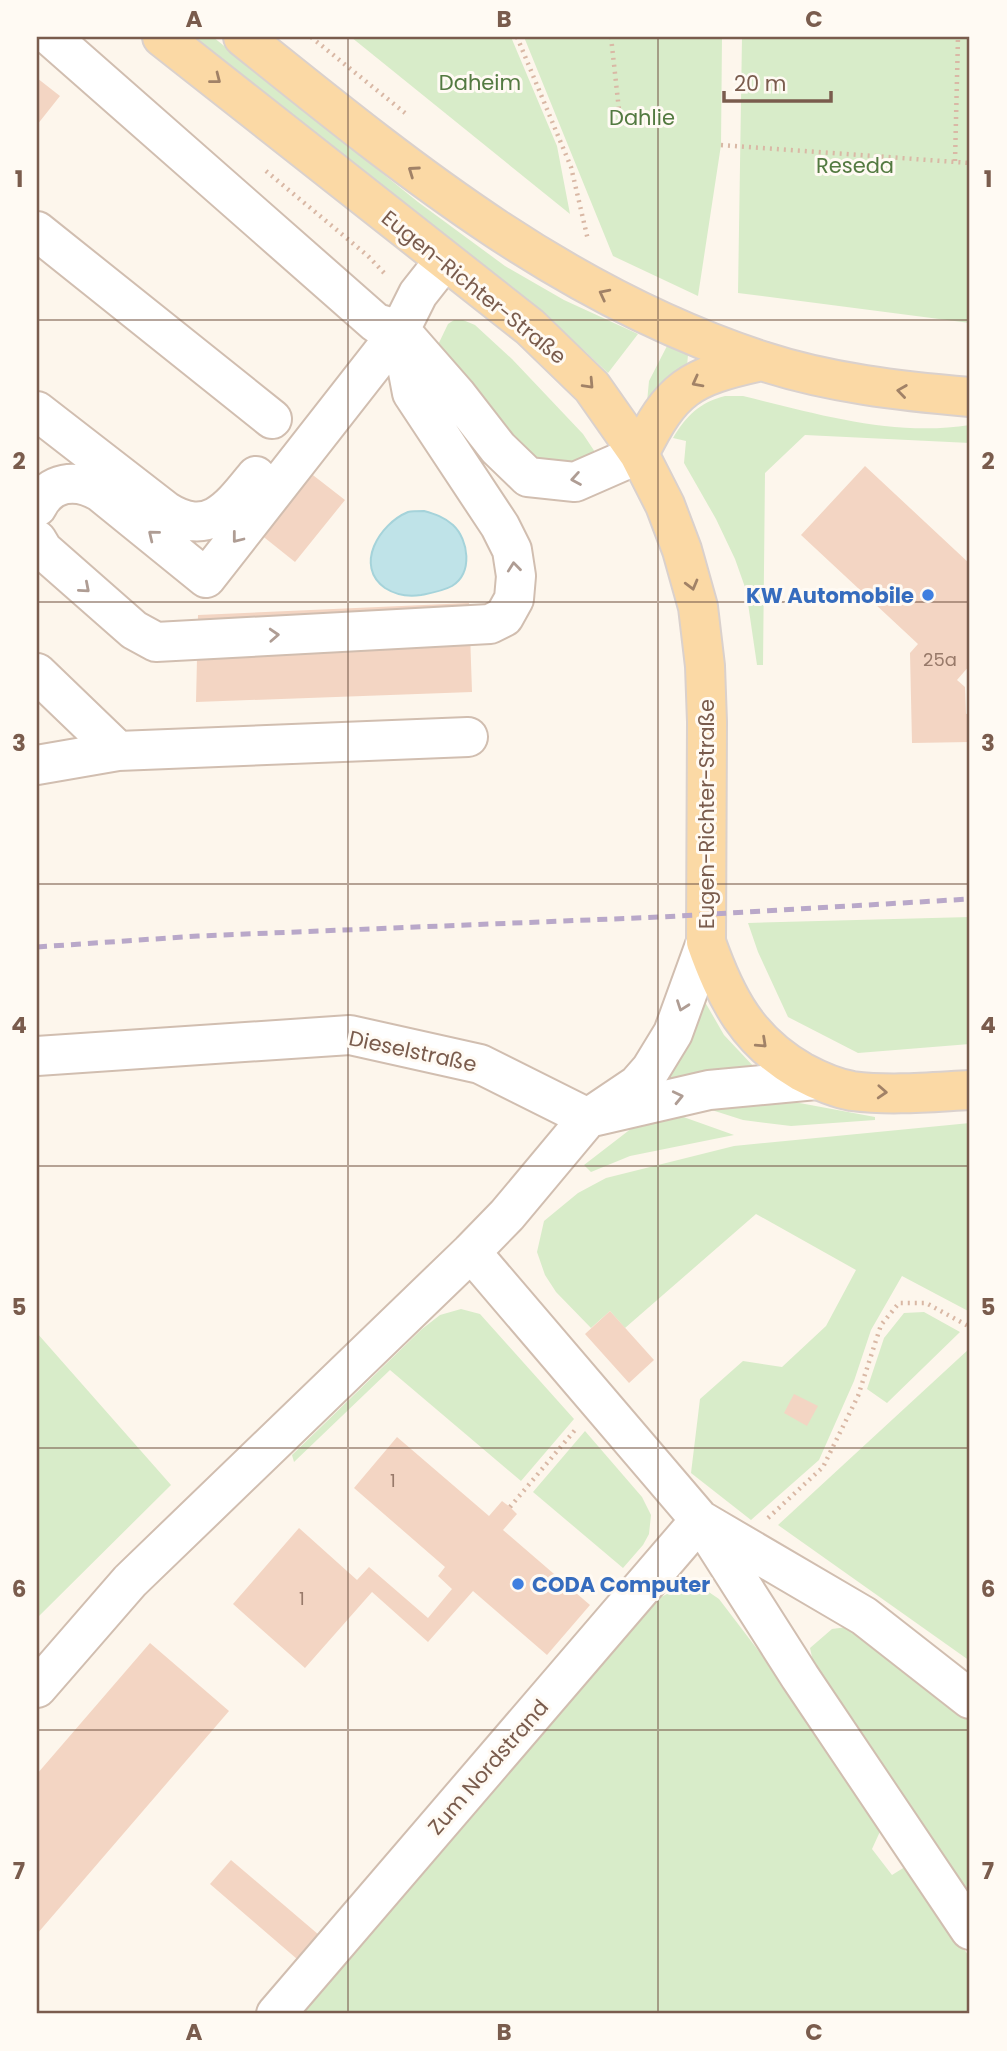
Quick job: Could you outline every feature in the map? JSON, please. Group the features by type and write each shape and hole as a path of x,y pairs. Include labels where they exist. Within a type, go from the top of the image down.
{"main road":[{"name":"Eugen-Richter-Straße","path":"162,37 530,327 592,387 639,454 670,516 698,607 705,666 707,722 705,933"},
{"path":"243,37 398,161 495,230 599,292 665,324 762,361 807,374 902,391 970,397"},
{"path":"639,454 657,419 672,399 692,383 721,370 762,361"},
{"path":"705,933 717,974 732,1004 756,1038 782,1060 816,1080 850,1090 907,1094 970,1090"}],"street":[{"path":"51,37 388,327 456,394 498,448 528,477 575,482 639,454"},
{"path":"37,230 272,419"},
{"path":"37,411 166,511 176,517 201,522 225,512 234,503 444,261"},
{"path":"37,508 50,491 62,484 75,482 88,485 205,578 388,327"},
{"path":"37,540 43,550 134,630 156,642 490,624 504,617 514,598 516,576 512,550 500,526 412,393 388,327"},
{"path":"37,673 118,751"},
{"path":"37,765 118,751 468,737"},
{"path":"37,1688 130,1581 471,1252 588,1118 637,1085 651,1069 673,1033 705,933"},
{"name":"Dieselstraße","path":"37,1056 350,1035 480,1064 588,1118"},
{"path":"588,1118 709,1090 816,1080"},
{"path":"471,1252 700,1520 800,1677 970,1930"},
{"path":"700,1520 864,1616 970,1699"},
{"name":"Zum Nordstrand","path":"276,2014 700,1520"}],"path":[{"path":"517,37 571,167 599,292"},
{"path":"611,37 619,110"},
{"path":"955,161 958,37"},
{"path":"721,145 970,163"},
{"path":"742,1543 823,1467 858,1396 881,1325 899,1303 926,1303 970,1327"},
{"path":"510,1507 598,1401"}],"green space":[{"path":"192,37 213,37 418,202 505,266 564,300 638,334 608,373 559,327"},
{"name":"Daheim","path":"351,37 511,37 557,146 570,214"},
{"name":"Dahlie","path":"524,37 722,37 721,145 698,296 613,256"},
{"name":"Reseda","path":"742,37 970,37 970,323 738,293"},
{"path":"454,320 475,325 512,359 583,434 595,452 564,466 536,464 436,349 448,324"},
{"path":"667,346 688,355 687,366 665,381 647,402 649,381"},
{"path":"725,396 743,396 884,426 941,428 970,425 970,443 805,435 765,473 763,665 757,665 746,590 735,559 684,463 686,441 673,438 694,411"},
{"path":"970,917 970,1044 858,1053 788,1017 758,952 748,923"},
{"path":"705,1002 724,1035 755,1068 662,1085 700,1004"},
{"path":"778,1099 875,1117 875,1120 791,1126 743,1120 696,1105"},
{"path":"675,1114 734,1135 630,1156 591,1172 584,1165 632,1128"},
{"path":"970,1123 970,1312 902,1276 871,1330 854,1381 819,1460 751,1520 691,1473 700,1399 743,1361 782,1367 826,1326 856,1270 756,1214 625,1328 610,1311 591,1328 556,1292 545,1275 537,1252 544,1221 578,1193 606,1178 734,1146"},
{"path":"461,1309 480,1314 574,1419 521,1481 390,1370 294,1462 292,1455 422,1329 440,1315"},
{"path":"924,1312 960,1332 887,1403 867,1389 884,1338 904,1313"},
{"path":"37,1333 171,1485 37,1618"},
{"path":"970,1348 970,1661 778,1525"},
{"path":"585,1431 642,1497 651,1515 649,1534 623,1568 533,1492"},
{"path":"697,1584 719,1599 803,1709 883,1825 872,1849 892,1875 908,1865 970,1958 970,2014 299,2014 661,1597"},
{"path":"847,1627 970,1721 970,1896 814,1666 810,1648 832,1629"}],"water":[{"path":"424,511 446,520 458,531 465,547 466,565 459,580 452,586 421,595 402,595 385,588 376,579 371,569 371,557 380,536 397,518 408,512"}],"building":[{"path":"37,78 60,96 37,125"},
{"path":"865,466 970,564 970,665 957,680 965,687 966,714 970,713 970,742 912,743 910,653 918,644 801,535"},
{"path":"309,472 345,500 295,562 260,534"},
{"path":"469,603 472,692 196,702 198,615"},
{"path":"610,1311 654,1360 629,1383 585,1334"},
{"path":"794,1394 818,1406 807,1426 784,1413"},
{"path":"397,1437 489,1516 502,1501 510,1507 517,1514 503,1530 590,1605 547,1655 473,1591 428,1642 372,1592 305,1668 233,1604 299,1528 357,1580 369,1567 428,1618 452,1589 438,1576 445,1567 354,1488"},
{"path":"150,1643 229,1711 37,1934 37,1774"},
{"path":"231,1860 319,1935 297,1959 210,1884"}],"railway":[{"path":"37,947 198,936 661,917 970,899"}],"place":[{"name":"KW Automobile","path":"928,595"},
{"name":"CODA Computer","path":"518,1584"}]}
